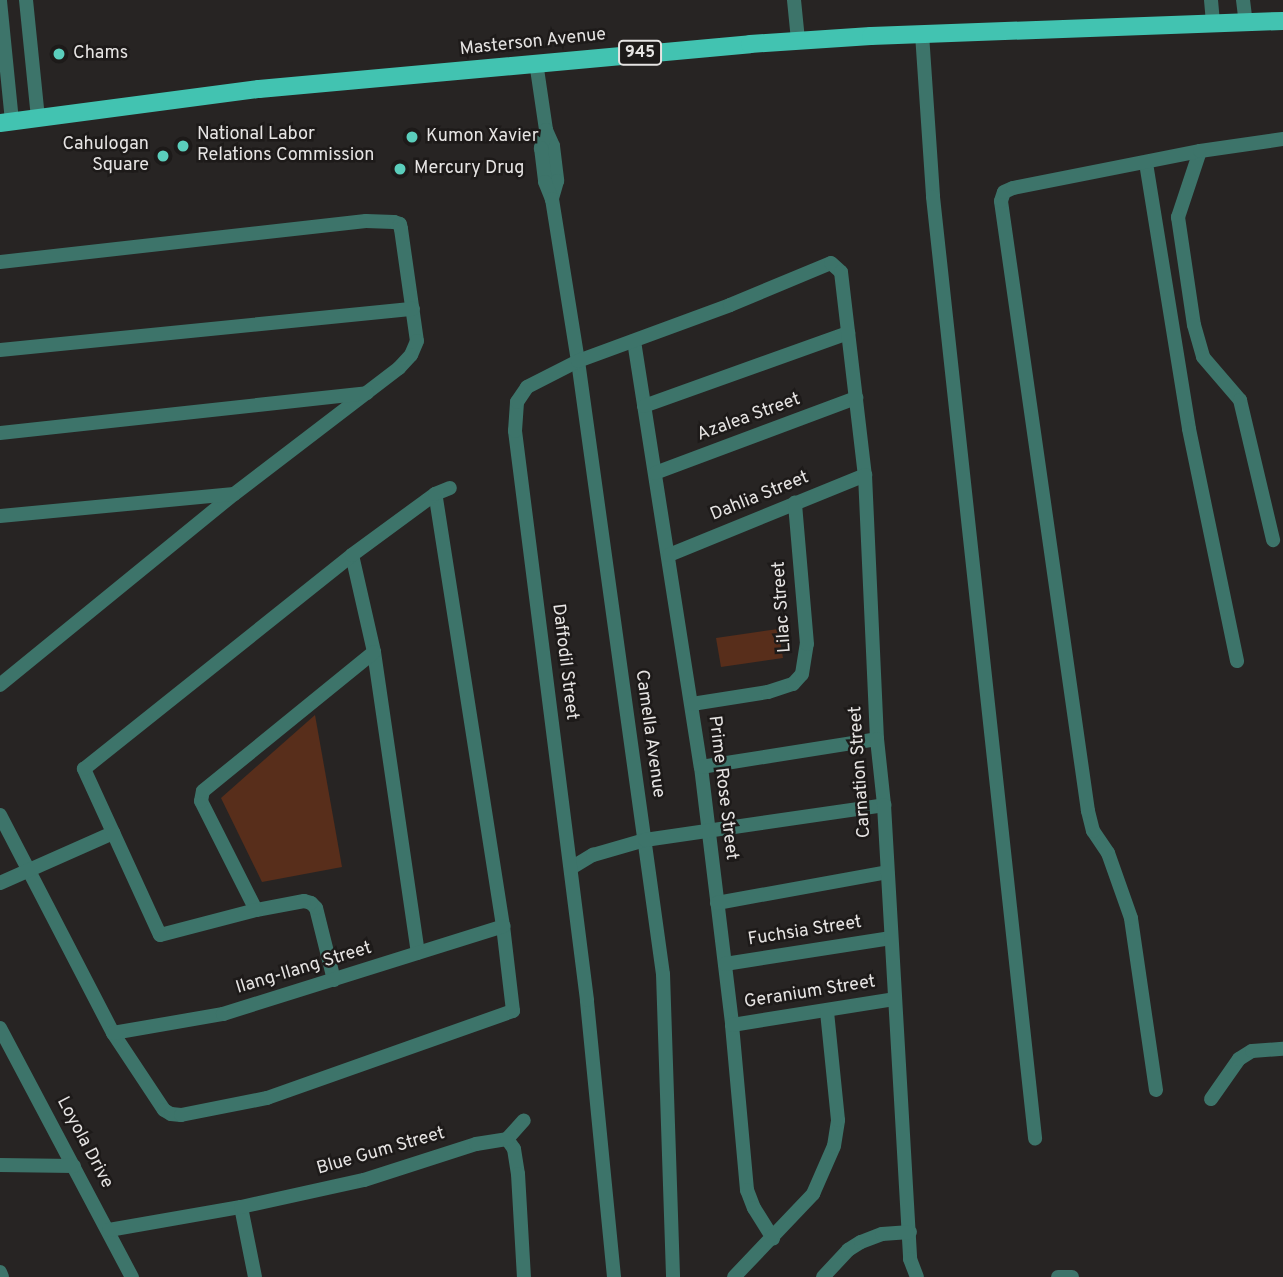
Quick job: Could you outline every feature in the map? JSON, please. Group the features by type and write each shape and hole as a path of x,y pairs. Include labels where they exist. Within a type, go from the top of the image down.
{"main road":[{"name":"Masterson Avenue","path":"6,122 259,89 798,40 1283,21"}],"street":[{"path":"26,0 38,118"},
{"path":"794,0 798,40"},
{"path":"1211,0 1213,23"},
{"path":"1243,0 1246,23"},
{"path":"0,1 6,122"},
{"path":"922,34 933,197 1035,1138"},
{"name":"Camella Avenue","path":"536,62 547,130 541,148 544,182 552,199 578,361 663,974 673,1277"},
{"path":"1156,1090 1131,919 1108,853 1090,821 1001,201 1004,192 1013,188 1200,151 1283,139"},
{"path":"1200,151 1178,217 1194,325 1203,357 1240,400 1273,540"},
{"path":"1146,163 1189,429 1237,661"},
{"path":"0,262 366,221 394,222 400,224 417,341 411,355 368,393 234,494 0,685"},
{"name":"Daffodil Street","path":"614,1277 571,868 515,414 520,394 527,387 578,361 730,305 827,264 836,265"},
{"name":"Carnation Street","path":"836,265 842,272 865,475 877,739 884,805 910,1259 917,1277"},
{"path":"0,350 413,309"},
{"path":"645,406 848,333"},
{"name":"Prime Rose Street","path":"634,341 701,767 732,1025 747,1190 754,1209 773,1238"},
{"path":"0,433 368,393"},
{"name":"Azalea Street","path":"656,474 856,398"},
{"name":"Dahlia Street","path":"669,555 865,475"},
{"path":"334,980 316,908 304,901 160,935 85,775 85,765 352,555 435,494 450,488"},
{"path":"0,516 234,494"},
{"path":"0,815 113,1033 164,1110 171,1114 181,1115 267,1098 513,1011 503,926 435,494"},
{"name":"Lilac Street","path":"692,704 776,690 793,684 802,674 807,644 795,503"},
{"path":"352,555 374,652 418,953"},
{"path":"256,911 201,801 203,791 374,652"},
{"path":"701,767 877,739"},
{"path":"571,868 593,855 645,839 884,805"},
{"path":"0,883 113,833"},
{"path":"718,903 887,872"},
{"name":"Ilang-Ilang Street","path":"113,1033 223,1014 503,926"},
{"name":"Fuchsia Street","path":"725,964 891,938"},
{"name":"Geranium Street","path":"732,1025 827,1012 894,999"},
{"path":"734,1277 813,1194 834,1146 838,1121 827,1012"},
{"name":"Loyola Drive","path":"0,1028 132,1277"},
{"path":"1211,1099 1239,1059 1252,1051 1283,1049"},
{"path":"521,1276 518,1174 514,1149 507,1139 524,1120"},
{"name":"Blue Gum Street","path":"109,1230 241,1207 364,1180 476,1144 507,1139"},
{"path":"0,1165 74,1166"},
{"path":"241,1207 256,1277"},
{"path":"823,1277 848,1250 861,1242 882,1234 910,1232"},
{"path":"0,1272 2,1277"},
{"path":"1058,1277 1072,1277"}],"shaded area":[{"path":"778,629 783,658 721,667 716,638"},
{"path":"315,715 342,867 262,882 221,798"}],"place":[{"name":"Chams","path":"59,54"},
{"name":"Kumon Xavier","path":"412,137"},
{"name":"National Labor Relations Commission","path":"183,146"},
{"name":"Cahulogan Square","path":"163,156"},
{"name":"Mercury Drug","path":"400,169"}]}
